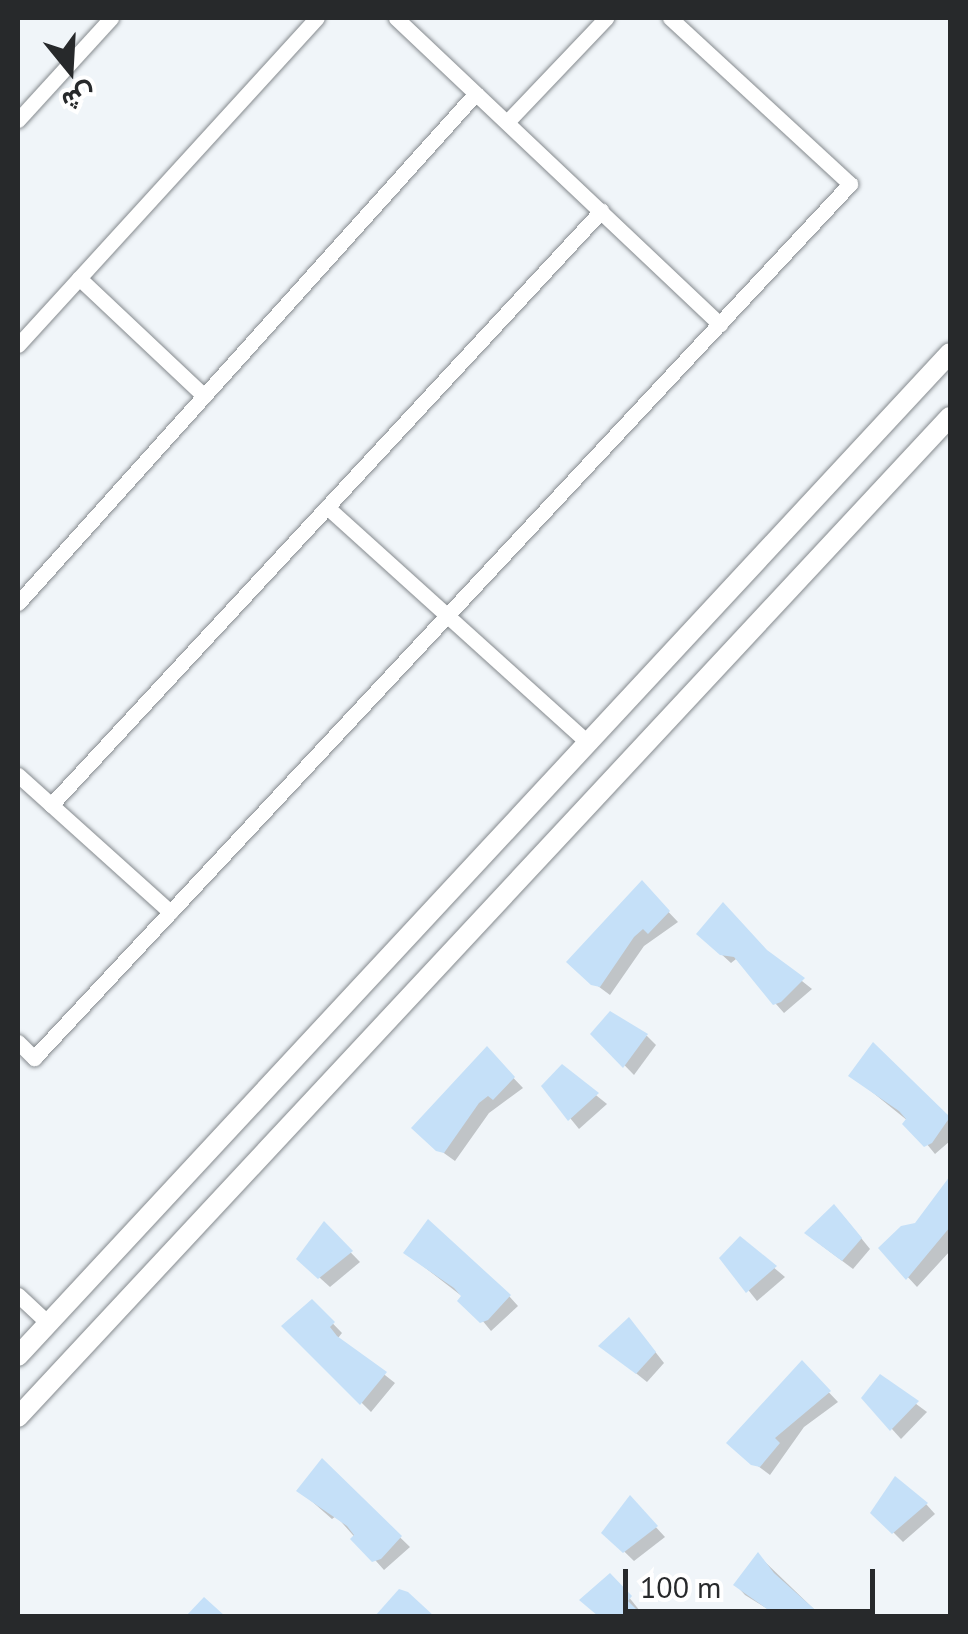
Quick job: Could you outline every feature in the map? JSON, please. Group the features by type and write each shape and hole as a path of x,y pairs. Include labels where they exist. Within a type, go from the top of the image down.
{"main road":[{"path":"18,1356 950,353"},
{"path":"18,1417 950,417"}],"street":[{"path":"18,120 111,18"},
{"path":"18,345 317,18"},
{"path":"396,18 720,324"},
{"path":"507,122 606,18"},
{"path":"18,1042 34,1058 850,184 670,18"},
{"path":"18,602 476,94"},
{"path":"51,805 601,211"},
{"path":"79,278 204,396"},
{"path":"327,506 589,744"},
{"path":"18,775 170,912"},
{"path":"18,1295 48,1323"}],"building":[{"path":"642,880 670,911 648,934 643,929 634,937 600,987 591,985 566,962"},
{"path":"723,902 767,950 805,978 781,1002 773,1005 734,957 720,955 696,934"},
{"path":"610,1011 648,1034 623,1068 590,1034"},
{"path":"873,1042 950,1117 932,1143 924,1147 902,1124 906,1119 899,1111 848,1076"},
{"path":"487,1046 515,1077 493,1100 488,1096 479,1103 444,1153 436,1151 411,1128"},
{"path":"562,1064 599,1093 568,1121 541,1086"},
{"path":"950,1176 950,1227 906,1280 878,1248 901,1226 915,1223"},
{"path":"834,1204 862,1238 842,1261 804,1233"},
{"path":"428,1219 511,1295 488,1320 480,1323 457,1301 461,1296 454,1288 403,1253"},
{"path":"324,1221 353,1251 318,1279 296,1259"},
{"path":"740,1236 777,1266 746,1293 719,1258"},
{"path":"312,1299 335,1322 330,1327 337,1336 387,1372 360,1405 281,1326"},
{"path":"629,1317 656,1352 636,1374 598,1346"},
{"path":"802,1360 831,1391 775,1438 780,1443 760,1467 751,1465 726,1443"},
{"path":"880,1374 919,1401 890,1431 861,1398"},
{"path":"322,1458 402,1536 381,1559 372,1562 350,1539 354,1535 347,1526 296,1491"},
{"path":"895,1476 928,1503 892,1534 870,1513"},
{"path":"630,1495 658,1526 623,1553 601,1533"},
{"path":"758,1552 774,1573 822,1616 777,1616 733,1585"},
{"path":"610,1573 632,1596 628,1601 636,1609 629,1616 598,1616 579,1600"},
{"path":"399,1589 408,1592 434,1616 375,1616"},
{"path":"204,1597 225,1616 186,1616"}]}
